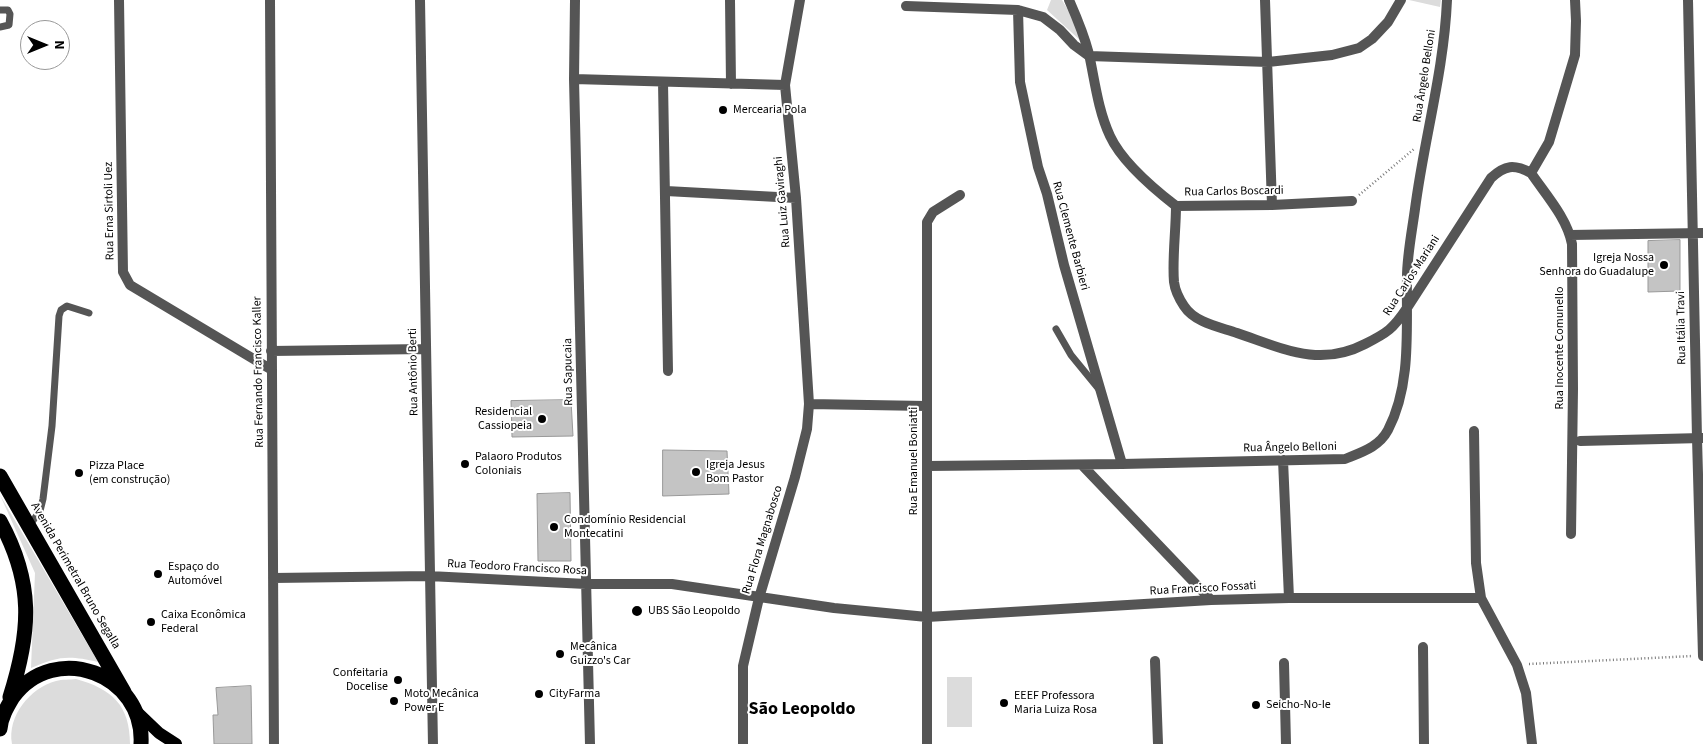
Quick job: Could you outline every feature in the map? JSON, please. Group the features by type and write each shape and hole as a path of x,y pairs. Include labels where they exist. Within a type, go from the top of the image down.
{"highway":[{"name":"Avenida Perimetral Bruno Segalla","path":"0,476 136,711 142,733 141,744"},
{"path":"0,521 12,543 22,573 26,603 23,651 20,666 0,723 0,728"},
{"path":"7,706 18,690 34,678 52,670 71,668 91,671 109,679 124,692"}],"main road":[{"path":"136,711 159,733 176,744"}],"street":[{"name":"Rua Erna Sirtoli Uez","path":"119,0 123,272 126,280 130,285 272,370"},
{"name":"Rua Fernando Francisco Kaller","path":"270,0 274,744"},
{"name":"Rua Antônio Berti","path":"420,0 433,744"},
{"name":"Rua Sapucaia","path":"575,0 574,80 590,744"},
{"path":"730,0 731,84"},
{"name":"Rua Luiz Gaviraghi","path":"800,0 785,85 796,198 809,404"},
{"name":"Rua Carlos Boscardi","path":"1069,0 1089,56 1100,110 1111,137 1120,152 1144,178 1176,206 1272,205 1352,201"},
{"path":"1265,0 1272,205"},
{"path":"906,6 1018,10 1043,17 1089,56 1268,62 1332,55 1359,48 1372,39 1388,22 1401,0"},
{"name":"Rua Ângelo Belloni","path":"927,466 1082,465 1345,459 1369,450 1388,430 1398,402 1403,379 1407,338 1407,275 1415,208 1441,61 1448,0"},
{"path":"1531,173 1549,142 1575,55 1575,0"},
{"name":"Rua Itália Travi","path":"1688,0 1692,233 1700,438 1703,656"},
{"name":"Rua Clemente Barbieri","path":"1018,10 1020,82 1038,168 1048,194 1064,265 1122,464"},
{"path":"574,80 785,85"},
{"path":"663,82 668,371"},
{"name":"Rua Carlos Mariani","path":"1176,206 1174,283 1185,308 1191,315 1207,323 1288,350 1322,356 1341,354 1385,335 1407,308 1491,178 1507,167 1517,167 1531,173"},
{"name":"Rua Inocente Comunello","path":"1531,173 1563,220 1572,244 1574,389 1571,534"},
{"path":"666,191 796,198"},
{"name":"Rua Emanuel Boniatti","path":"928,744 927,222 933,212 960,195"},
{"path":"1570,235 1703,233"},
{"path":"271,351 426,349"},
{"path":"809,404 926,406"},
{"name":"Rua Flora Magnabosco","path":"743,744 743,666 759,598 795,477 807,429 809,404"},
{"path":"1474,431 1476,563 1481,598 1517,665 1526,693 1532,744"},
{"path":"1580,441 1700,438"},
{"path":"1283,460 1289,598"},
{"path":"1082,465 1211,600"},
{"name":"Rua Teodoro Francisco Rosa","path":"273,578 429,576 586,584 672,584 834,608 927,617"},
{"name":"Rua Francisco Fossati","path":"927,617 1211,600 1481,598"},
{"path":"1423,647 1424,744"},
{"path":"1155,661 1158,744"},
{"path":"1284,663 1286,744"}],"lane":[{"path":"0,10 8,10 10,14 9,25 0,27"},
{"path":"28,526 40,510 42,498 52,426 58,316 61,310 67,306 89,313"},
{"path":"1056,329 1070,356 1100,390"}],"path":[{"path":"1352,201 1428,137"},
{"path":"1517,665 1703,656"}],"shaded area":[{"path":"1051,0 1062,0 1078,27 1082,42 1047,10"},
{"path":"1409,0 1441,0 1440,7"},
{"path":"0,495 98,662 79,658 64,658 31,668 35,573"},
{"path":"947,677 972,677 972,727 947,727"},
{"path":"76,679 100,688 116,701 127,719 130,744 12,744 13,723 22,705 29,697 37,690 58,680"}],"building":[{"name":"Igreja Nossa Senhora do Guadalupe","path":"1680,240 1680,291 1648,292 1648,241"},
{"name":"Residencial Cassiopeia","path":"571,400 573,436 512,437 511,401"},
{"name":"Igreja Jesus Bom Pastor","path":"663,450 727,451 729,494 663,496"},
{"name":"Condomínio Residencial Montecatini","path":"570,493 571,561 538,561 537,494"},
{"path":"251,686 252,744 214,744 213,715 218,715 216,688"}],"place":[{"name":"Mercearia Pola","path":"723,110"},
{"name":"Igreja Nossa Senhora do Guadalupe","path":"1664,265"},
{"name":"Residencial Cassiopeia","path":"542,419"},
{"name":"Palaoro Produtos Coloniais","path":"465,464"},
{"name":"Igreja Jesus Bom Pastor","path":"696,472"},
{"name":"Pizza Place (em construção)","path":"79,473"},
{"name":"Condomínio Residencial Montecatini","path":"554,527"},
{"name":"Espaço do Automóvel","path":"158,574"},
{"name":"UBS São Leopoldo","path":"637,611"},
{"name":"Caixa Econômica Federal","path":"151,622"},
{"name":"Mecânica Guizzo's Car","path":"560,654"},
{"name":"Confeitaria Docelise","path":"398,680"},
{"name":"CityFarma","path":"539,694"},
{"name":"Moto Mecânica Power E","path":"394,701"},
{"name":"EEEF Professora Maria Luiza Rosa","path":"1004,703"},
{"name":"Seicho-No-Ie","path":"1256,705"}],"district":[{"name":"São Leopoldo","path":"802,710"}]}
